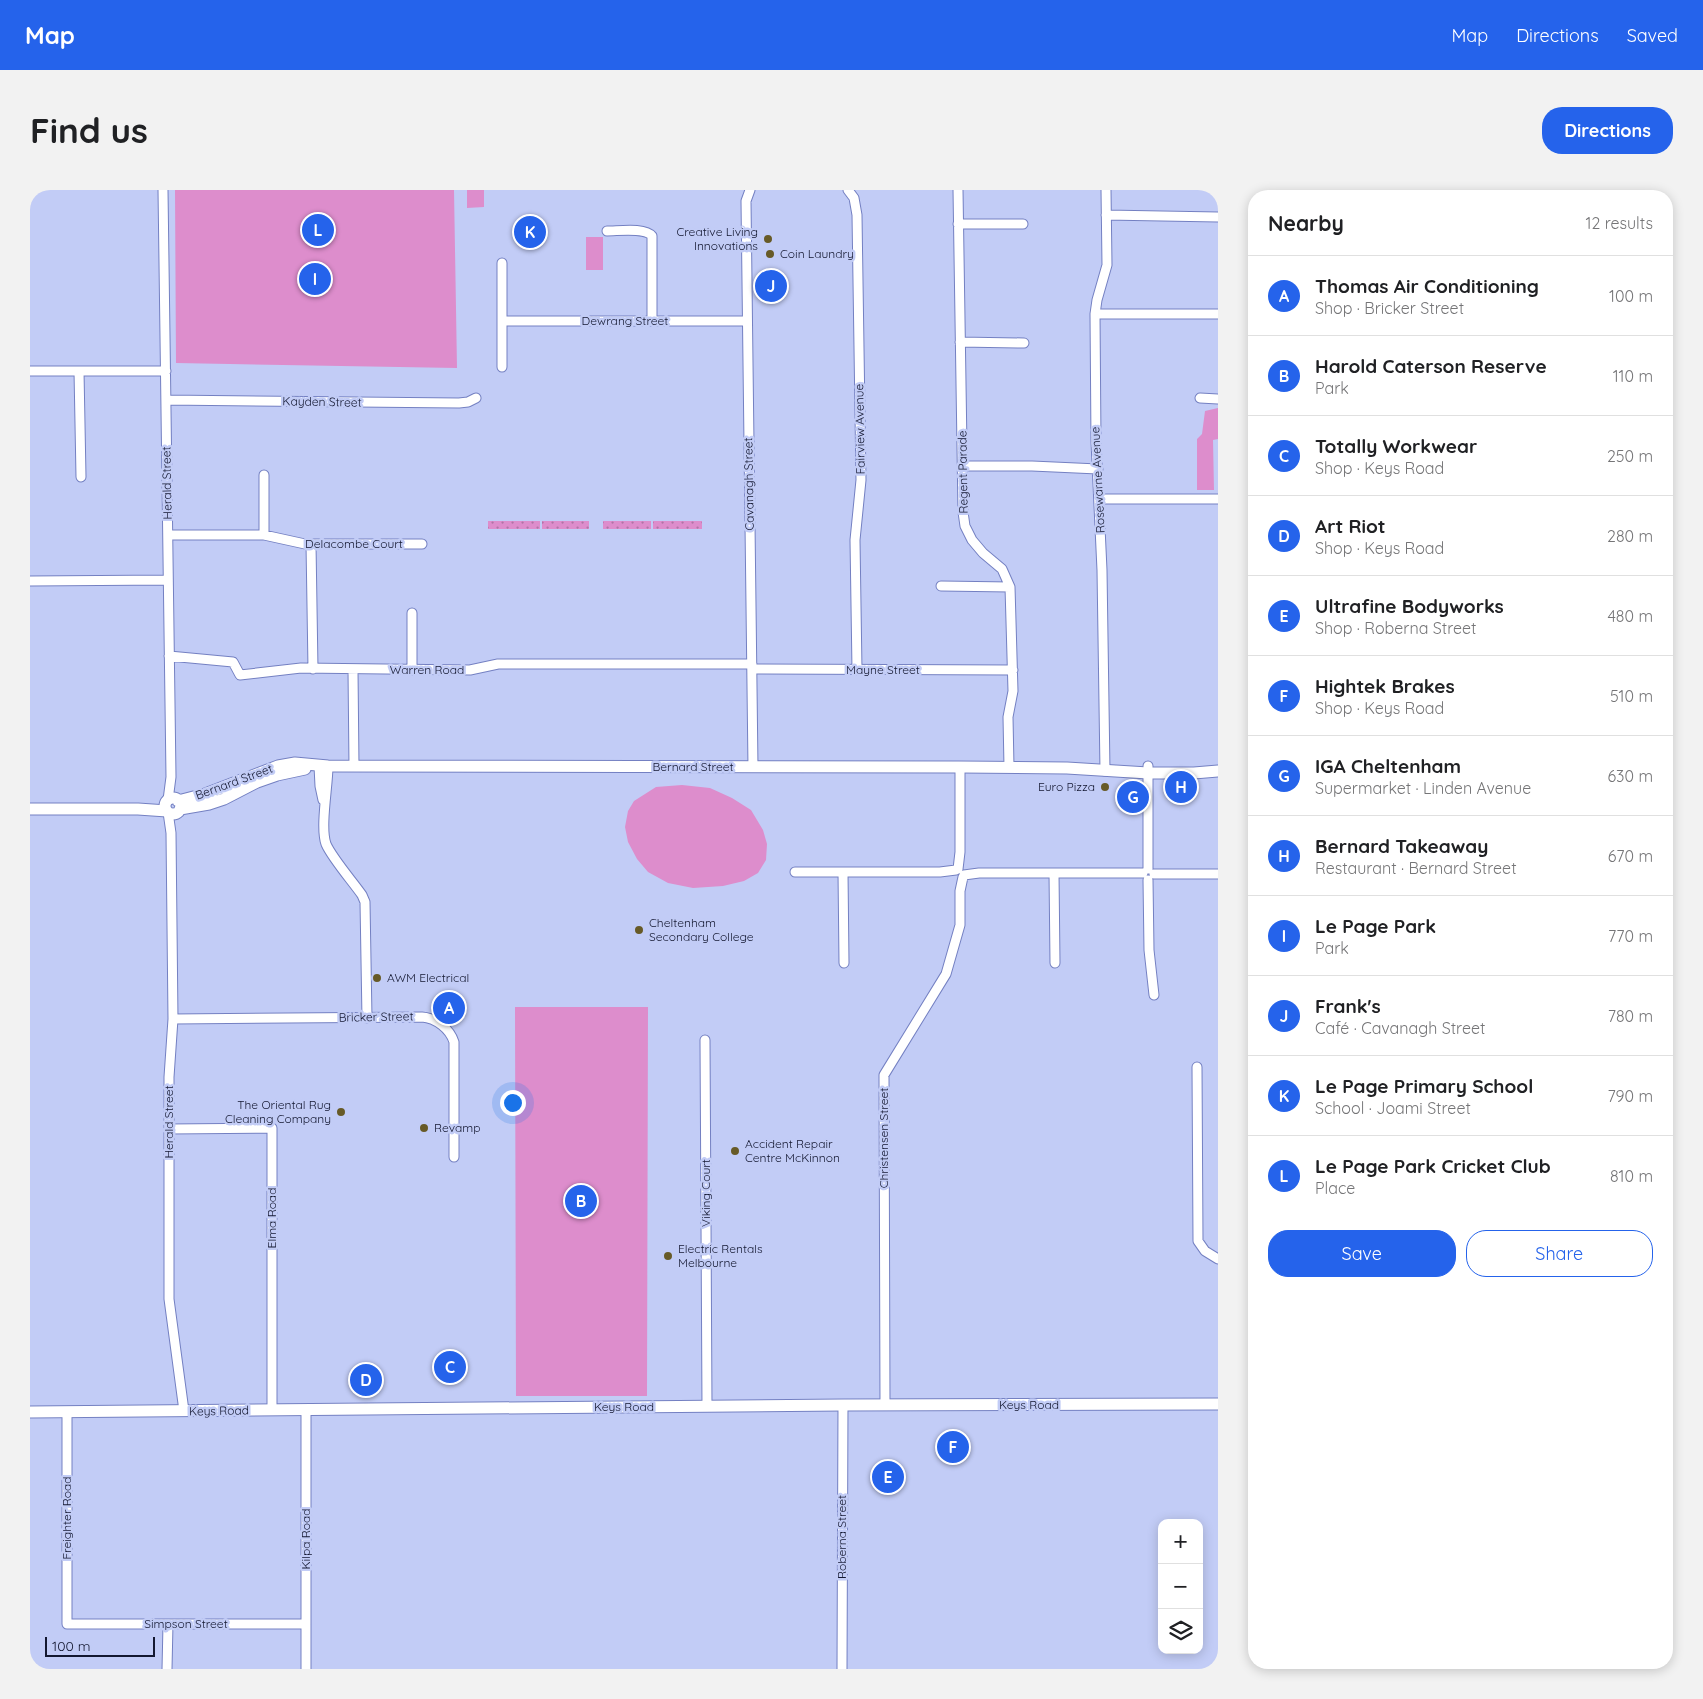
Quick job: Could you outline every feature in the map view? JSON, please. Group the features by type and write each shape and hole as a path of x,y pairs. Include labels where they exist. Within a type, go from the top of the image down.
{"street":[{"name":"Herald Street","path":"163,190 172,806 173,1018 169,1077 169,1299 184,1411"},
{"name":"Cavanagh Street","path":"741,190 746,201"},
{"name":"Cavanagh Street","path":"750,190 746,201 753,767"},
{"name":"Fairview Avenue","path":"848,190 854,198 857,215 861,480 855,540 857,670"},
{"name":"Regent Parade","path":"958,190 963,512 965,526 976,546 1002,569 1010,587 1013,695 1008,717 1009,767"},
{"name":"Rosewarne Avenue","path":"1105,768 1095,314 1107,265 1106,190"},
{"path":"1106,215 1218,216"},
{"path":"958,224 1023,224"},
{"path":"608,231 643,231 652,236 652,321"},
{"path":"502,263 502,367"},
{"path":"1095,314 1218,314"},
{"name":"Dewrang Street","path":"502,320 747,321"},
{"path":"960,342 1024,342"},
{"path":"30,371 166,371"},
{"path":"79,371 81,478"},
{"name":"Kayden Street","path":"166,400 459,403 468,402 476,398"},
{"path":"1200,398 1218,399"},
{"path":"962,466 1032,466 1098,470"},
{"path":"264,475 264,535"},
{"path":"1099,499 1218,499"},
{"name":"Delacombe Court","path":"168,535 264,535 301,544 422,544"},
{"path":"311,544 313,669"},
{"path":"30,581 168,580"},
{"path":"941,586 1010,587"},
{"path":"412,613 412,670"},
{"name":"Warren Road","path":"169,656 233,662 240,675 301,668 470,670 498,664 752,667"},
{"name":"Mayne Street","path":"752,667 857,670 1013,670"},
{"path":"353,670 354,766"},
{"name":"Bernard Street","path":"1148,769 1218,764"},
{"path":"324,766 328,786 324,806 327,846 364,898 367,1018"},
{"name":"Bernard Street","path":"30,810 138,809 209,804 277,775 324,766 1009,767 1148,769 1194,773 1218,771"},
{"name":"Christensen Street","path":"885,1405 884,1075 946,974 960,926 960,767"},
{"path":"1148,769 1149,950 1154,995"},
{"path":"795,872 1218,874"},
{"path":"843,872 844,963"},
{"path":"1054,873 1054,963"},
{"name":"Bricker Street","path":"173,1018 428,1018 452,1035 454,1046 454,1157"},
{"name":"Viking Court","path":"705,1040 707,1406"},
{"path":"1197,1067 1197,1233 1198,1241 1205,1251 1218,1259"},
{"name":"Elma Road","path":"169,1129 272,1128 272,1410"},
{"name":"Keys Road","path":"30,1412 842,1405 1218,1404"},
{"name":"Roberna Street","path":"842,1405 842,1669"},
{"name":"Kilpa Road","path":"306,1410 306,1669"},
{"name":"Freighter Road","path":"67,1412 67,1624"},
{"name":"Simpson Street","path":"67,1624 306,1624"},
{"path":"167,1669 168,1624"}],"shaded area":[{"path":"175,190 454,190 457,368 176,363"},
{"path":"467,190 484,190 484,207 467,208"},
{"path":"586,237 603,237 603,270 586,270"},
{"path":"1218,408 1218,439 1213,440 1214,490 1197,490 1197,439 1202,434 1205,411"},
{"path":"488,521 540,521 540,529 488,529"},
{"path":"542,521 589,521 589,529 542,529"},
{"path":"603,521 651,521 651,529 603,529"},
{"path":"653,521 702,521 702,529 653,529"},
{"path":"682,785 710,788 732,798 751,810 763,830 767,844 766,860 758,873 744,881 723,886 693,888 668,883 648,872 637,859 628,842 625,827 628,811 634,801 656,787"},
{"path":"515,1007 648,1007 647,1396 516,1396"}],"place":[{"name":"Le Page Park Cricket Club","path":"318,230"},
{"name":"Le Page Primary School","path":"530,232"},
{"name":"Creative Living Innovations","path":"768,239"},
{"name":"Coin Laundry","path":"770,254"},
{"name":"Le Page Park","path":"315,279"},
{"name":"Frank's","path":"771,286"},
{"name":"Euro Pizza","path":"1105,787"},
{"name":"Bernard Takeaway","path":"1181,787"},
{"name":"IGA Cheltenham","path":"1133,797"},
{"name":"Cheltenham Secondary College","path":"639,930"},
{"name":"AWM Electrical","path":"377,978"},
{"name":"Thomas Air Conditioning","path":"449,1008"},
{"name":"The Oriental Rug Cleaning Company","path":"341,1112"},
{"name":"Revamp","path":"424,1128"},
{"name":"Accident Repair Centre McKinnon","path":"735,1151"},
{"name":"Harold Caterson Reserve","path":"581,1201"},
{"name":"Electric Rentals Melbourne","path":"668,1256"},
{"name":"Totally Workwear","path":"450,1367"},
{"name":"Art Riot","path":"366,1380"},
{"name":"Hightek Brakes","path":"953,1447"},
{"name":"Ultrafine Bodyworks","path":"888,1477"}]}
